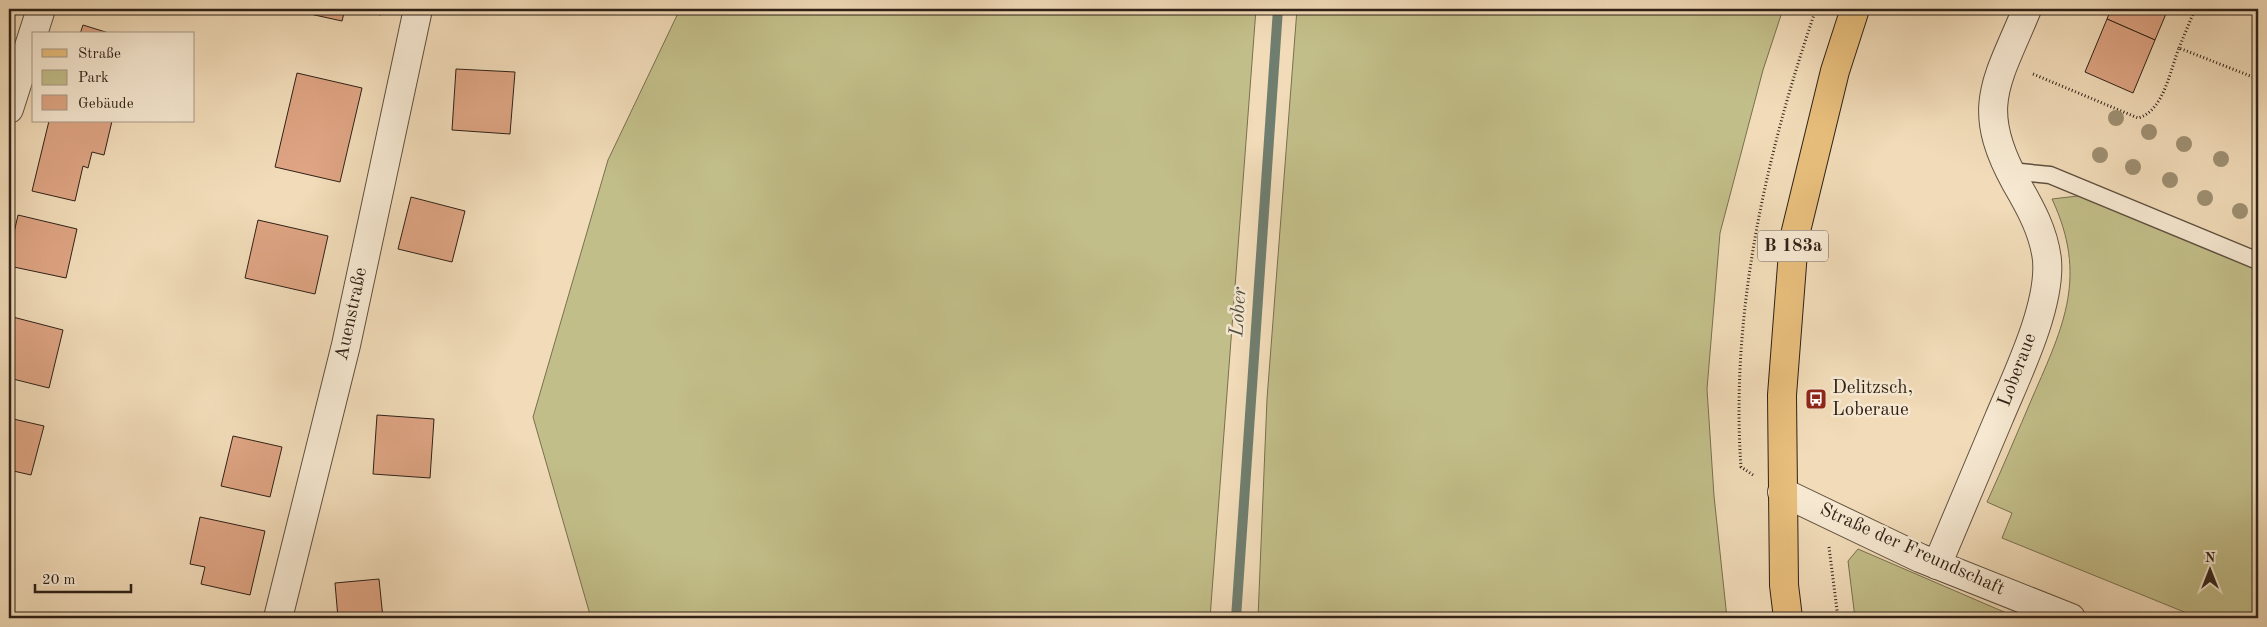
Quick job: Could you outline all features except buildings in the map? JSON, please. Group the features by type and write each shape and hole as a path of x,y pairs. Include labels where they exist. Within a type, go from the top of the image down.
{"main road":[{"name":"B 183a","path":"1788,618 1784,585 1782,395 1794,239 1835,71 1856,9"}],"street":[{"path":"34,32 41,9"},
{"name":"Auenstraße","path":"278,618 346,345 418,9"},
{"name":"Loberaue","path":"1937,565 2010,392 2033,333 2045,292 2047,260 2036,219 1998,145 1992,117 1995,88 2027,9"},
{"path":"9,109 32,37"},
{"name":"Straße der Freundschaft","path":"1782,492 1937,565 2071,618"}],"lane":[{"path":"2010,171 2050,175 2258,261"}],"path":[{"path":"2005,63 2138,118 2152,112 2158,102 2195,9"},
{"path":"2179,48 2258,79"},
{"path":"1826,513 1838,618"}],"green space":[{"path":"680,9 1256,9 1210,618 591,618 533,417 608,160"},
{"path":"1297,9 1783,9 1763,70 1720,233 1707,389 1714,496 1727,618 1258,618 1267,399"},
{"path":"2086,195 2258,268 2258,618 2199,618 2002,538 2012,513 1987,502 2054,346 2068,300 2069,252 2063,227 2052,199"},
{"path":"1858,549 2018,618 1855,618 1848,561"}],"waterway":[{"name":"Lober","path":"1236,618 1278,9"}],"place":[{"name":"Delitzsch, Loberaue","path":"1816,399"}]}
